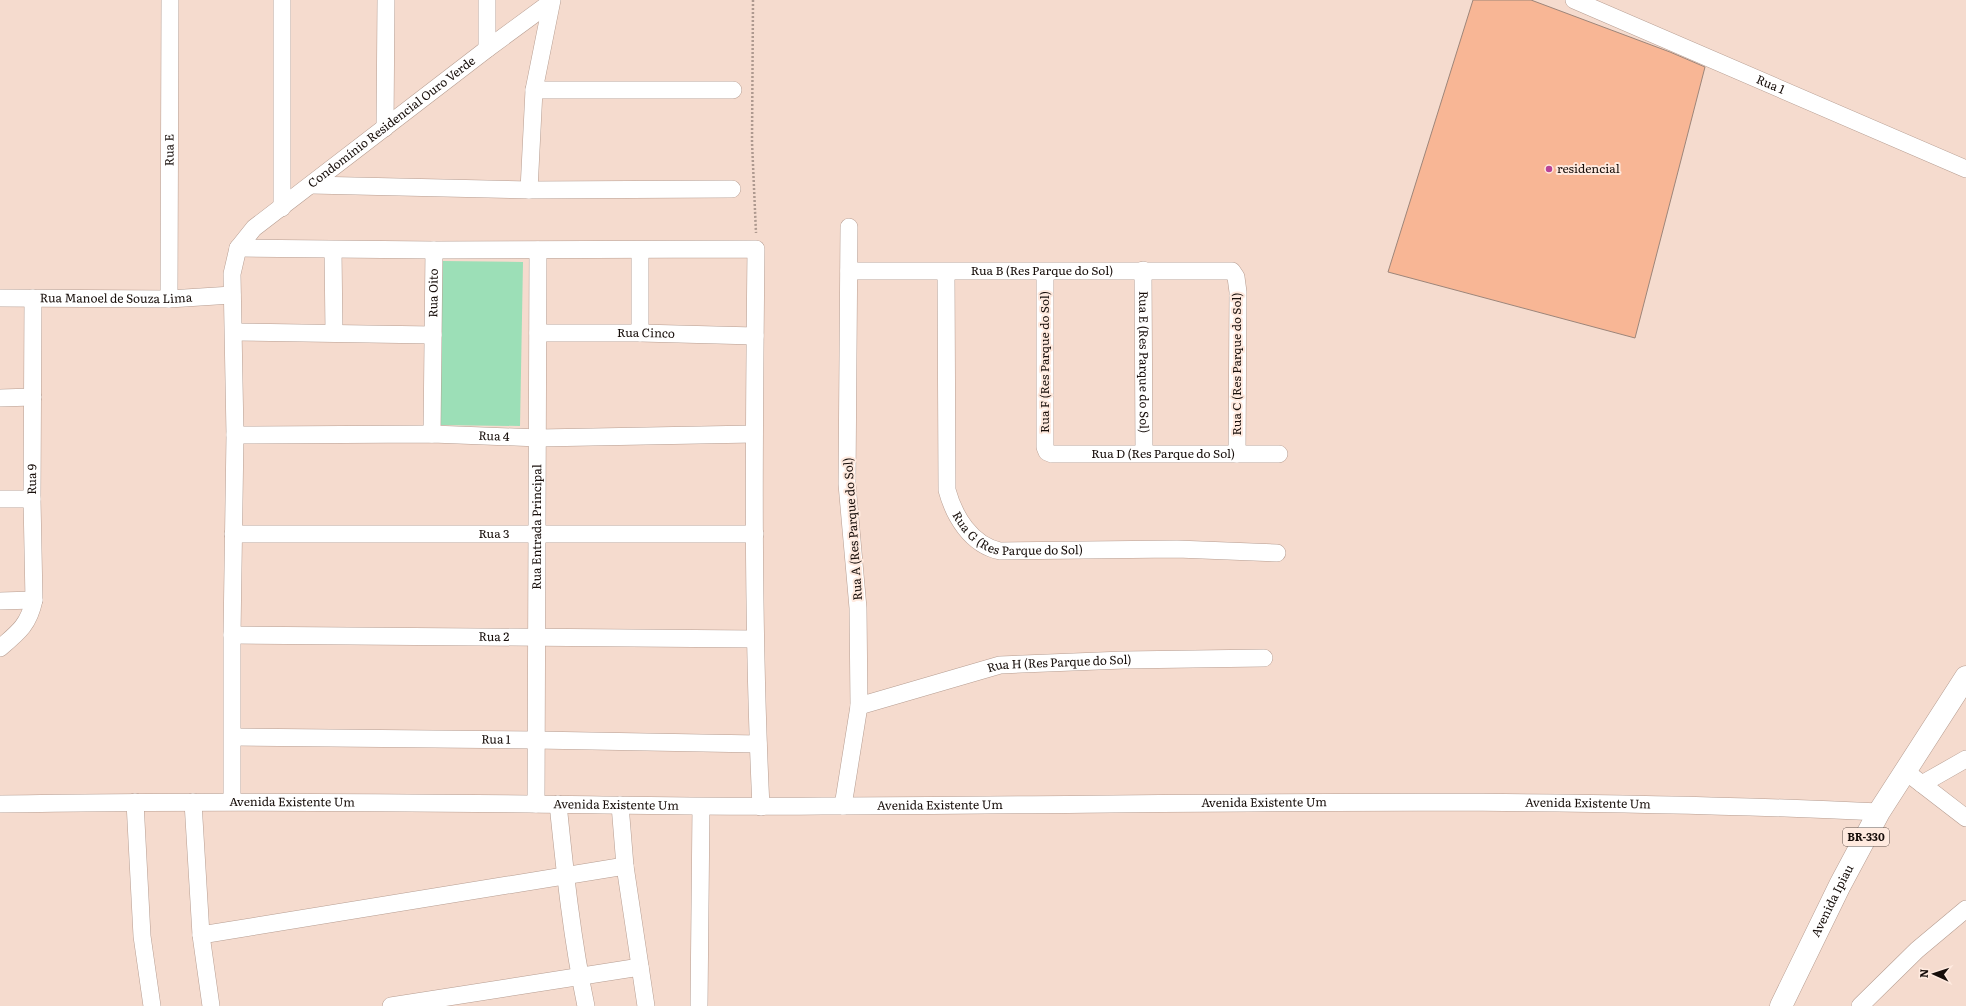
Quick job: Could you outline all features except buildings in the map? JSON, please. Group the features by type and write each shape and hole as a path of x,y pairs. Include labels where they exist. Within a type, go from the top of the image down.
{"main road":[{"name":"Avenida Ipiau","path":"1781,1006 1840,885 1880,812 1966,677"}],"street":[{"name":"Rua E","path":"169,299 170,0"},
{"path":"282,0 282,208"},
{"path":"385,128 386,0"},
{"path":"487,0 487,48"},
{"path":"529,190 534,90 552,1"},
{"name":"Condomínio Residencial Ouro Verde","path":"238,248 254,228 282,208 487,48 552,1"},
{"name":"Rua 1","path":"1579,1 1966,169"},
{"path":"534,90 733,90"},
{"path":"311,185 529,190 732,189"},
{"name":"Rua A (Res Parque do Sol)","path":"843,806 859,706 858,608 847,484 849,227"},
{"path":"232,801 234,435 234,332 232,274 238,248 333,250 640,251 756,249 754,434 755,639 761,806"},
{"path":"333,250 334,333"},
{"name":"Rua Oito","path":"432,434 434,250"},
{"name":"Rua Entrada Principal","path":"536,804 536,637 539,438 538,250"},
{"path":"640,251 640,333"},
{"name":"Rua B (Res Parque do Sol)","path":"849,271 1045,272 1143,270 1228,271 1235,274"},
{"name":"Rua E (Res Parque do Sol)","path":"1143,270 1144,453"},
{"name":"Rua G (Res Parque do Sol)","path":"946,272 947,490 956,515 979,542 1000,551 1177,549 1278,553"},
{"name":"Rua F (Res Parque do Sol)","path":"1045,272 1045,447 1047,452"},
{"name":"Rua C (Res Parque do Sol)","path":"1235,274 1238,292 1237,454"},
{"name":"Rua Manoel de Souza Lima","path":"0,298 169,299 232,295"},
{"name":"Rua 9","path":"0,648 26,624 31,615 34,600 32,499 34,397 33,298"},
{"path":"234,332 433,335"},
{"name":"Rua Cinco","path":"538,333 640,333 755,336"},
{"path":"0,398 34,397"},
{"name":"Rua 4","path":"234,435 432,434 539,438 754,434"},
{"name":"Rua D (Res Parque do Sol)","path":"1047,452 1052,454 1279,454"},
{"path":"0,499 32,499"},
{"name":"Rua 3","path":"233,534 755,534"},
{"path":"0,601 34,600"},
{"name":"Rua 2","path":"232,635 755,639"},
{"name":"Rua H (Res Parque do Sol)","path":"859,706 1000,665 1124,660 1264,658"},
{"name":"Rua 1","path":"233,737 758,744"},
{"path":"1922,784 1966,759"},
{"path":"1905,771 1966,818"},
{"name":"Avenida Existente Um","path":"0,804 232,801 701,807 1498,803 1744,805 1880,812"},
{"path":"135,802 142,936 152,1006"},
{"path":"193,802 201,935 211,1006"},
{"path":"558,804 565,875 586,1006"},
{"path":"620,805 625,866 646,1006"},
{"path":"699,1006 701,807"},
{"path":"201,935 625,866"},
{"path":"1860,1006 1917,950 1966,909"},
{"path":"391,1006 640,967"}],"path":[{"path":"753,0 752,142 756,249"}],"green space":[{"path":"442,261 523,262 520,426 439,425"}],"place":[{"name":"residencial","path":"1549,169"}]}
